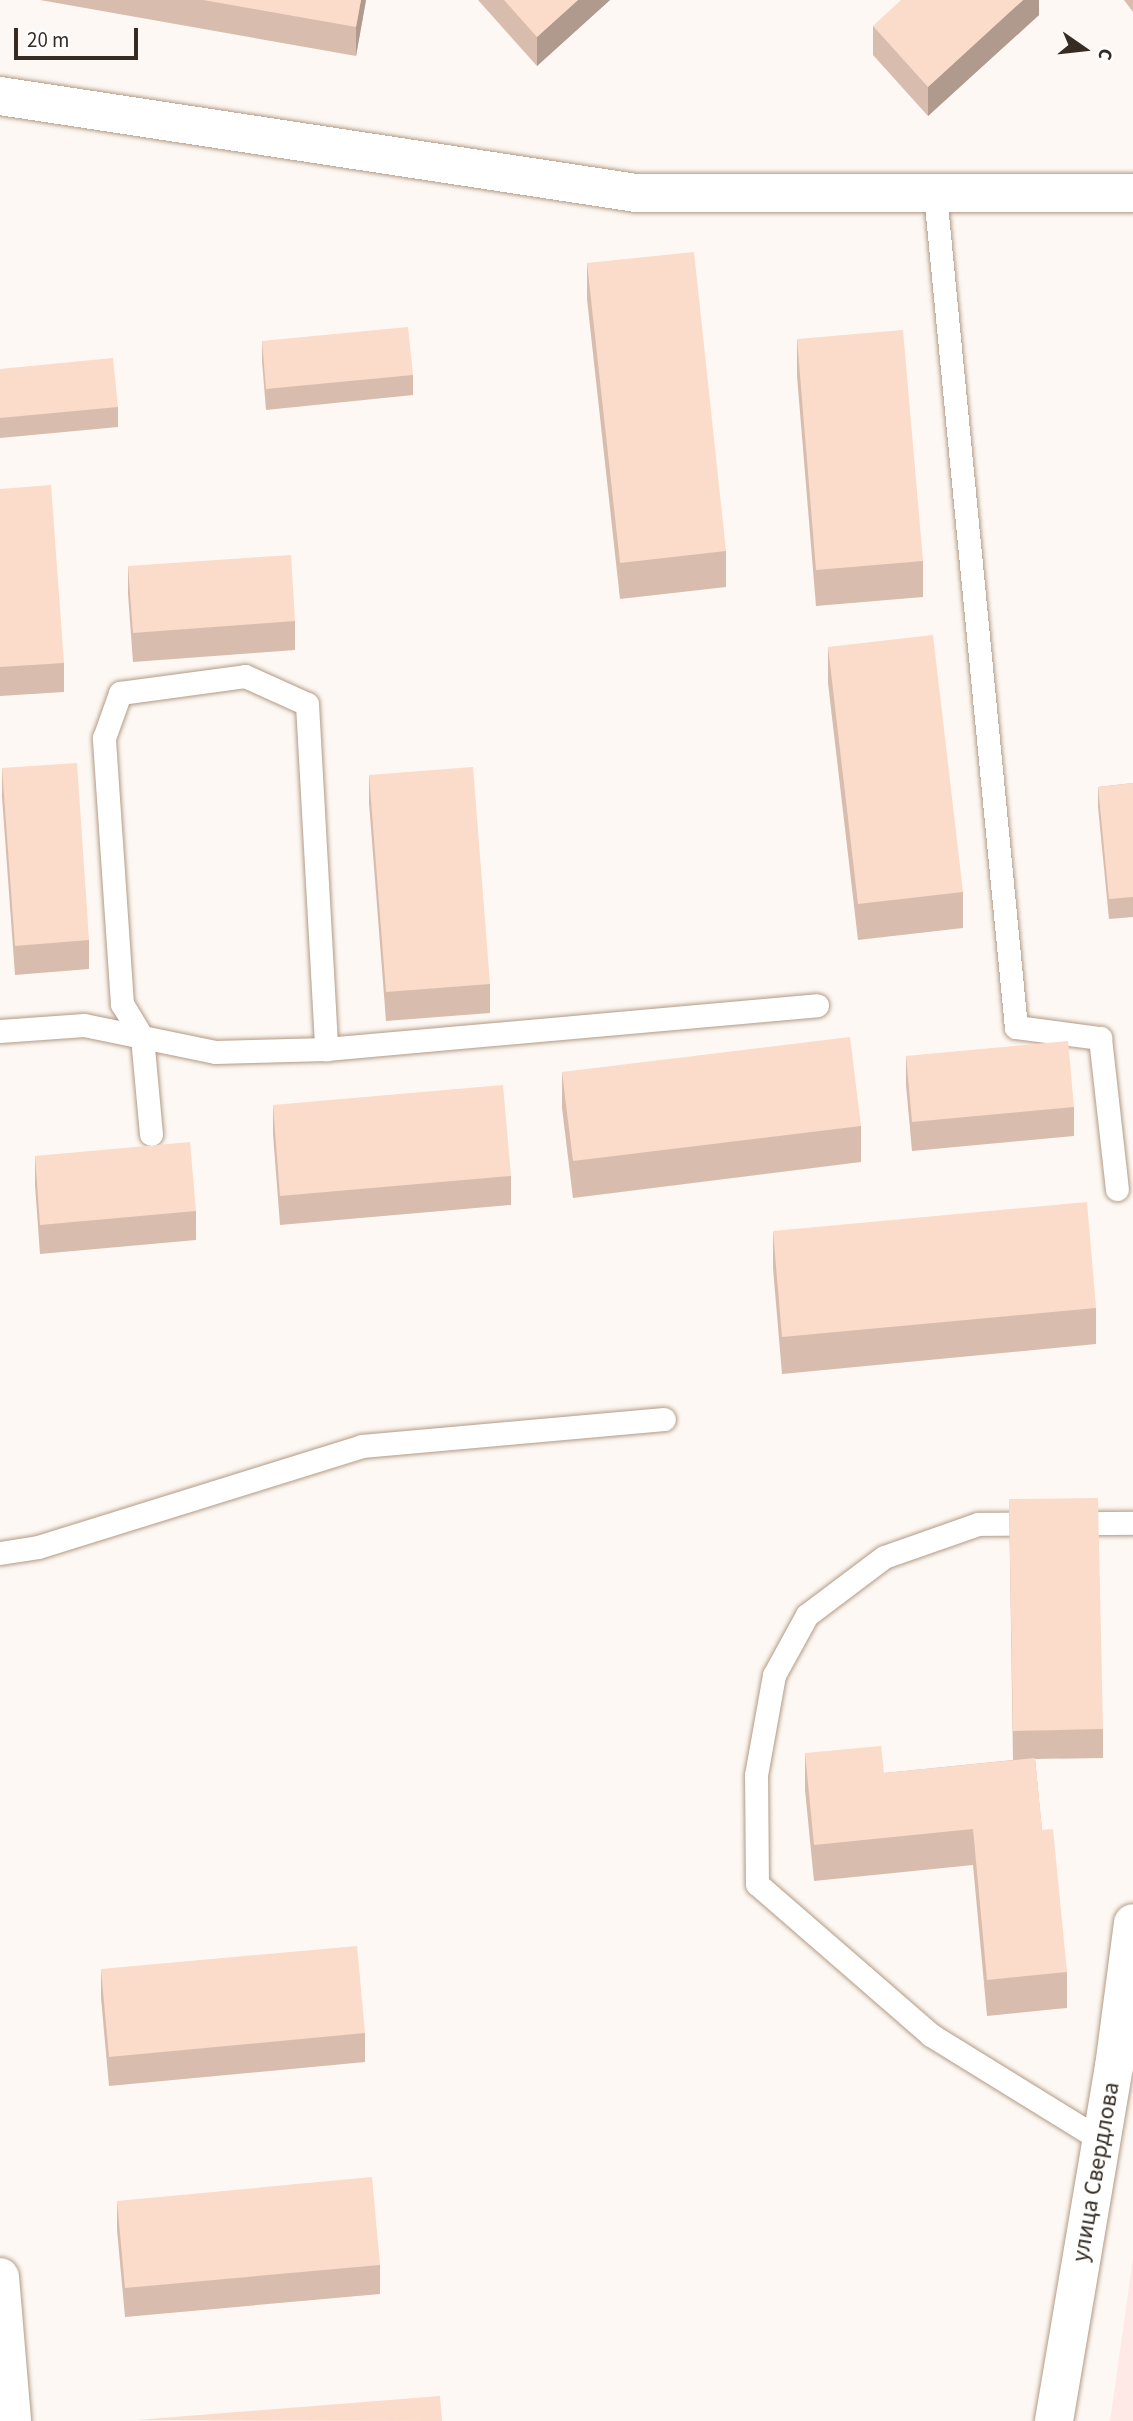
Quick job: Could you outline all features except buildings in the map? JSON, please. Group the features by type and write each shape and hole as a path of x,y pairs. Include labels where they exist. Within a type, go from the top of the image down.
{"street":[{"path":"0,96 636,194 1133,194"},
{"name":"улица Свердлова","path":"1054,2421 1101,2140 1123,2068 1133,1923"},
{"path":"0,2277 8,2418"}],"lane":[{"path":"934,194 1016,1027 1100,1038 1117,1189"},
{"path":"151,1134 142,1037 122,1004 104,738 120,693 246,676 307,704 326,1049"},
{"path":"0,1031 85,1026 215,1052 326,1049 817,1005"},
{"path":"0,1553 38,1547 362,1446 664,1419"},
{"path":"1101,2140 931,2035 757,1884 756,1775 774,1675 807,1615 884,1557 978,1524 1133,1523"}],"shaded area":[{"path":"1133,2258 1133,2421 1110,2421"}]}
